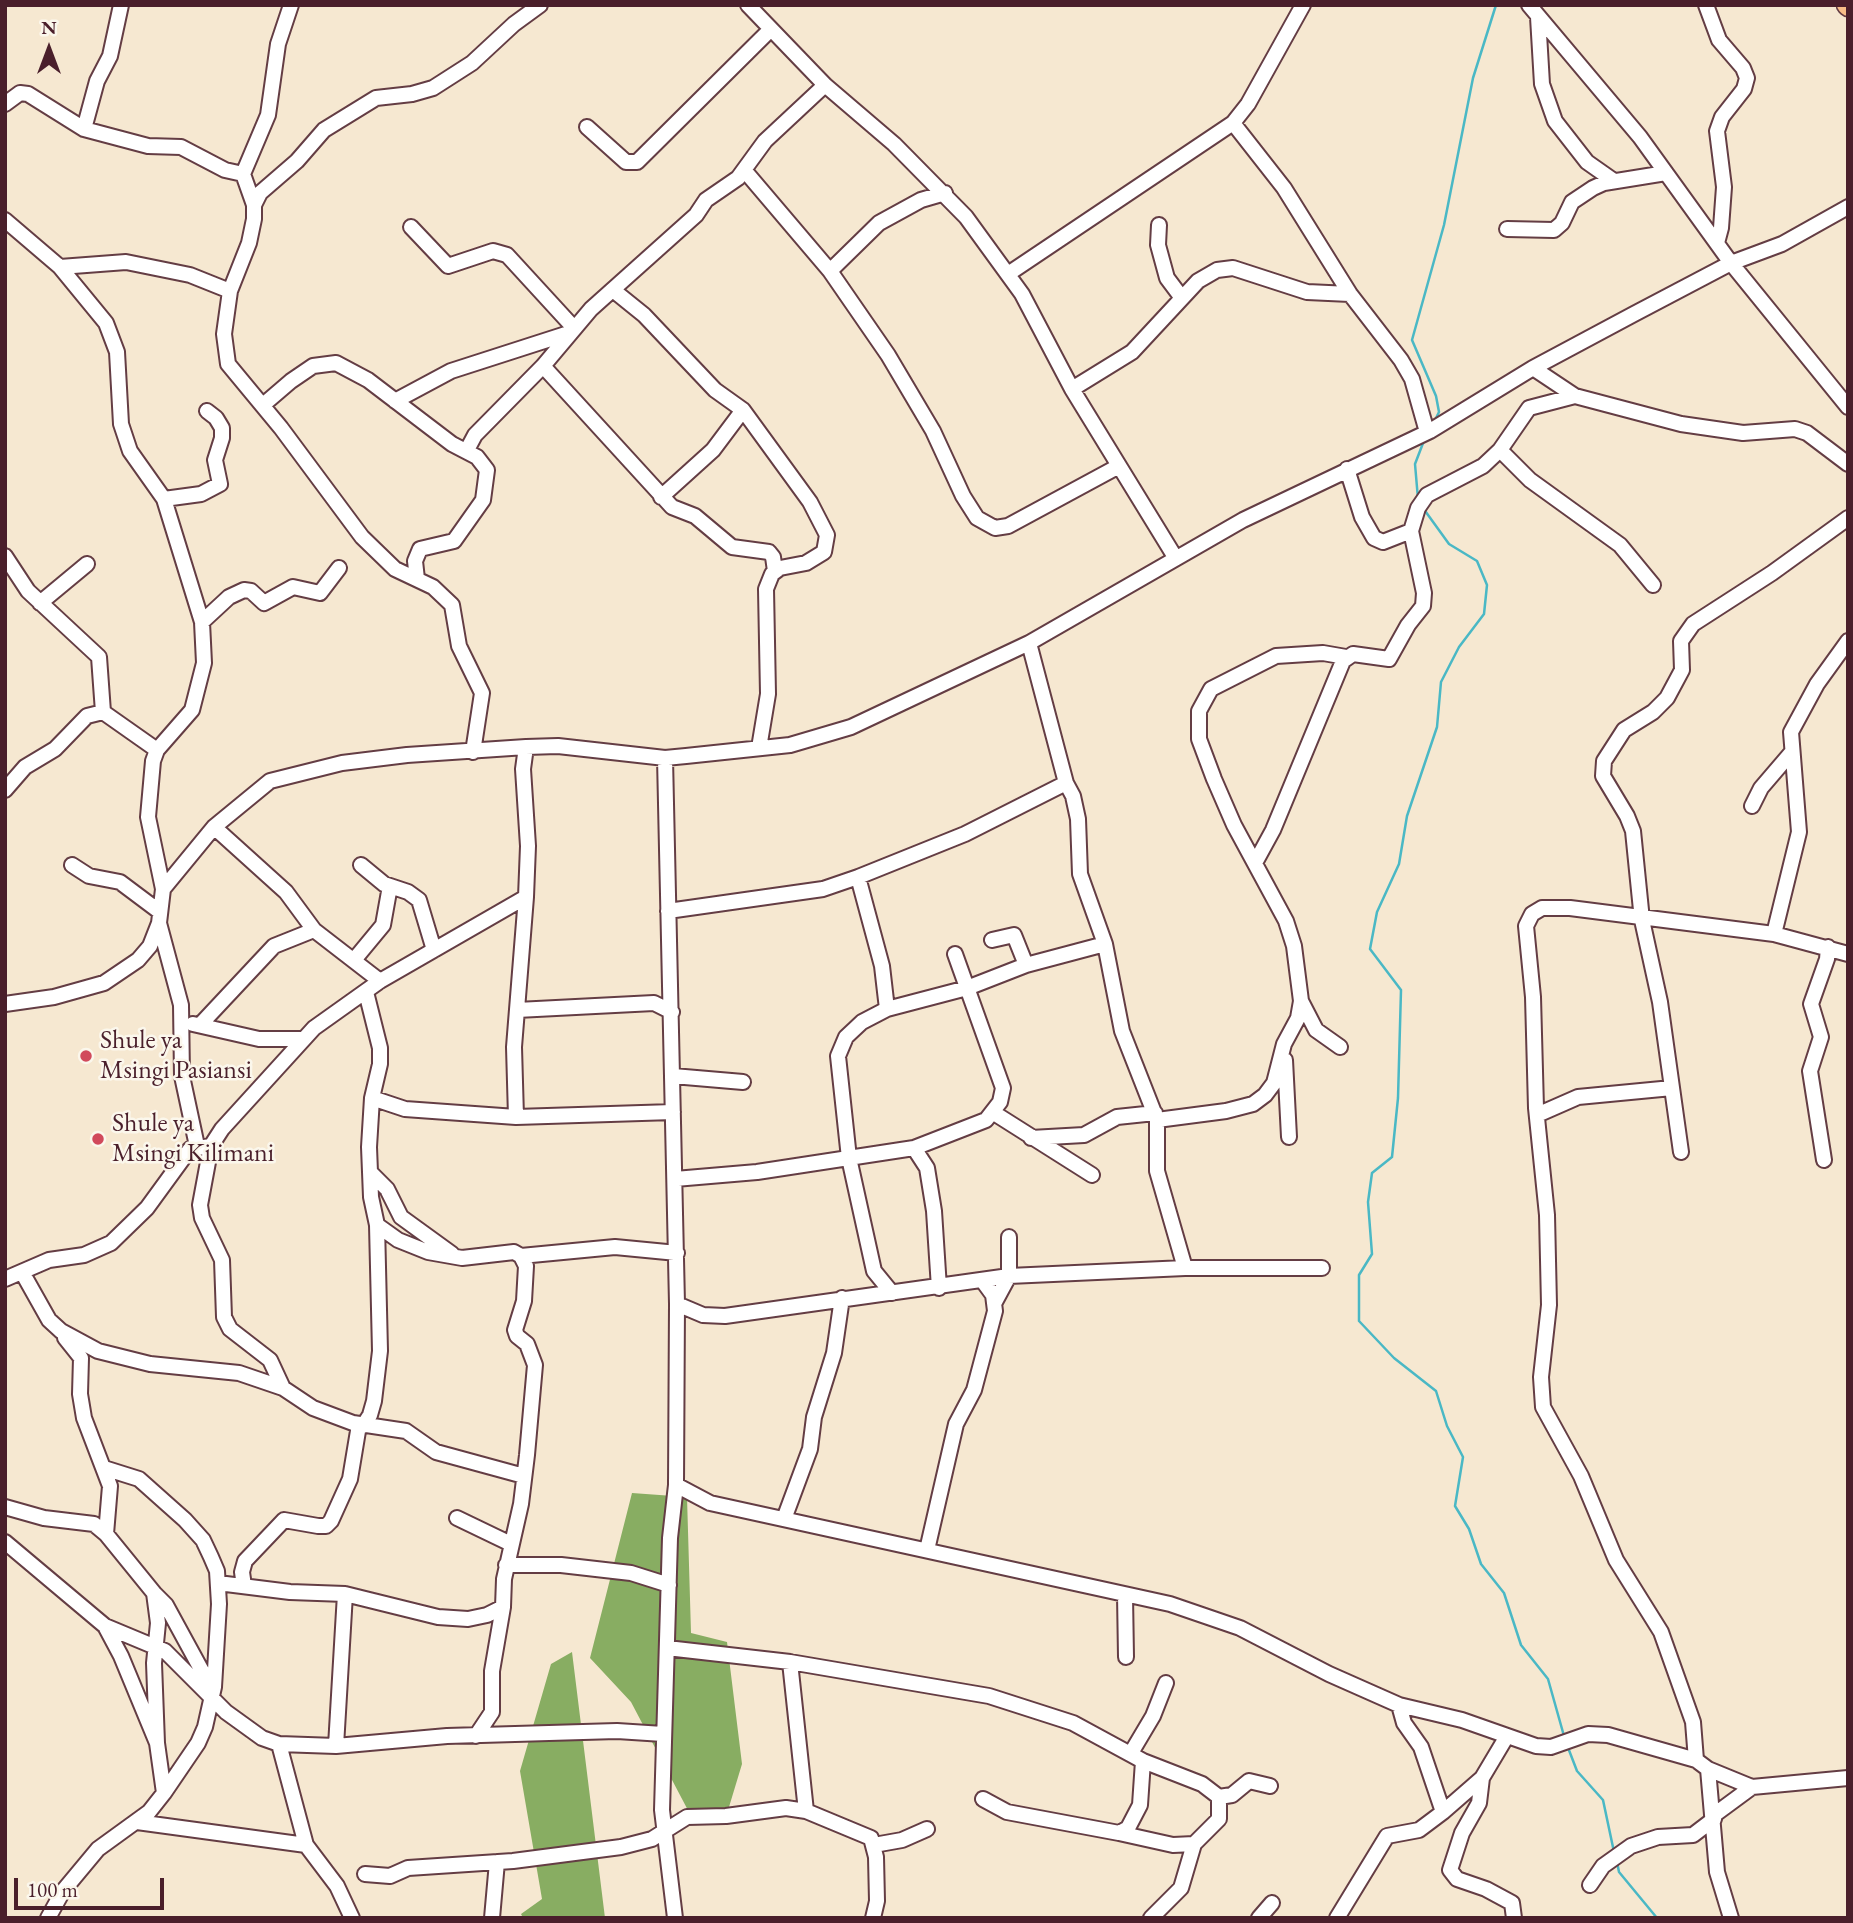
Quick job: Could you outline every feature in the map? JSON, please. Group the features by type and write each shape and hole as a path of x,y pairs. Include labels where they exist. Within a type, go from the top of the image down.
{"street":[{"path":"85,129 97,81 110,56 121,5"},
{"path":"291,5 278,44 268,115 243,174 254,205 253,231 230,291 224,334 228,364 263,405 362,537 395,569 443,594 452,605 464,662 480,685 482,703 474,752"},
{"path":"254,205 260,193 297,161 324,130 376,98 412,94 433,88 472,63 514,24 540,5"},
{"path":"748,5 825,85 945,193 1008,274 1022,293 1072,389 1175,557"},
{"path":"1008,274 1233,123 1248,104 1303,5"},
{"path":"1706,5 1719,40 1743,68 1747,78 1744,89 1722,117 1717,131 1724,187 1721,228 1717,243"},
{"path":"1534,11 1666,173 1731,263 1848,407"},
{"path":"1534,11 1542,84 1555,121 1587,162 1614,181"},
{"path":"587,127 625,162 637,162 770,30"},
{"path":"467,450 475,435 612,290 696,215 706,200 745,171 765,141 825,85"},
{"path":"5,104 20,93 28,93 85,129 148,146 181,147 221,168 243,174"},
{"path":"1233,123 1296,204 1350,294 1401,360 1412,379 1425,433"},
{"path":"745,171 830,271 914,399 969,509 977,518 995,528 1008,526 1119,466"},
{"path":"1507,229 1554,230 1562,223 1576,198 1614,181 1666,173"},
{"path":"830,271 879,223 921,200 945,193"},
{"path":"163,888 214,827 270,781 342,763 407,755 526,747 580,748 665,758 790,745 851,727 1028,643 1175,557 1347,469 1425,433 1533,368 1731,263 1782,244 1848,207"},
{"path":"5,1004 54,997 104,983 138,960 150,946 160,918 163,888 148,817 152,769 157,750 192,710 204,663 202,622 164,499 130,452 121,424 117,352 106,323 60,267 6,222"},
{"path":"1159,225 1158,245 1167,278 1182,298"},
{"path":"411,227 448,266 493,251 507,255 572,331"},
{"path":"60,267 127,262 190,275 230,291"},
{"path":"1072,389 1132,352 1182,298 1205,276 1217,270 1233,268 1307,292 1350,294"},
{"path":"612,290 644,315 715,390 743,410 810,502 827,535 824,552 806,563 775,571"},
{"path":"395,401 451,371 572,331"},
{"path":"263,405 313,366 329,362 342,364 452,444 477,457 487,470 484,500 454,541 420,549 415,561 417,579"},
{"path":"543,366 672,507 695,516 732,547 769,552 773,557 775,571 766,589 768,694 759,748"},
{"path":"1533,368 1574,396 1681,424 1743,433 1795,429 1807,433 1848,464"},
{"path":"1340,1047 1316,1030 1301,1001 1290,933 1234,825 1210,769 1199,739 1199,711 1210,689 1276,656 1323,653 1389,659 1408,625 1423,606 1424,593 1410,531 1418,508 1427,495 1475,472 1500,450 1529,408 1574,396"},
{"path":"661,497 713,450 743,410"},
{"path":"164,499 201,494 220,484 215,460 222,438 222,428 216,418 207,411"},
{"path":"1500,450 1530,480 1620,545 1653,585"},
{"path":"1347,469 1362,517 1374,538 1382,542 1410,531"},
{"path":"1681,1152 1660,1002 1642,920 1633,831 1603,776 1604,761 1609,747 1624,730 1653,712 1667,698 1682,670 1681,641 1693,624 1772,573 1848,518"},
{"path":"6,561 40,603 99,657 103,712"},
{"path":"40,603 87,564"},
{"path":"202,622 229,597 244,590 251,591 264,603 293,587 320,593 340,568"},
{"path":"1773,934 1799,832 1791,732 1799,713 1848,641"},
{"path":"1028,643 1066,783 1073,796 1078,818 1080,874 1105,944 1122,1031 1156,1117 1157,1171 1185,1268"},
{"path":"1255,863 1273,830 1346,657"},
{"path":"5,790 25,767 55,749 87,716 103,712 157,750"},
{"path":"516,1116 514,1047 528,846 523,768 526,747"},
{"path":"1752,806 1761,788 1791,753"},
{"path":"665,758 677,1253 677,1485 669,1585 663,1734 663,1834 674,1918"},
{"path":"668,911 813,890 858,877 965,834 1066,783"},
{"path":"214,827 286,892 314,930 380,981"},
{"path":"72,865 89,876 120,882 160,918 175,976 182,1022 179,1044 182,1076 204,1146 200,1205 202,1218 222,1260 223,1317 230,1329 270,1360 283,1388"},
{"path":"361,865 390,886 408,891 419,900 434,950"},
{"path":"858,877 882,966 887,1009"},
{"path":"354,960 383,925 390,886"},
{"path":"5,1279 61,1257 99,1251 111,1243 148,1208 183,1157 204,1146 222,1129 303,1039 380,981 526,897"},
{"path":"1696,1760 1693,1722 1661,1632 1616,1560 1581,1476 1543,1407 1541,1377 1549,1305 1547,1215 1537,1115 1533,997 1526,926 1532,914 1542,908 1570,908 1642,920 1692,922 1773,934 1848,954"},
{"path":"200,1025 274,946 288,937 314,930"},
{"path":"992,940 1014,935 1026,965"},
{"path":"892,1293 874,1271 849,1158 839,1051 854,1029 887,1009 967,988 1026,965 1105,944"},
{"path":"1824,1160 1810,1071 1821,1037 1811,1004 1827,959 1828,947"},
{"path":"675,1179 757,1172 914,1148 986,1120 994,1113 1003,1088 955,954"},
{"path":"244,1586 242,1572 245,1561 284,1520 318,1526 326,1526 331,1521 350,1479 361,1425 370,1415 374,1401 380,1351 377,1225 371,1197 372,1098 380,1064 380,1048 366,992"},
{"path":"1031,1138 1084,1135 1117,1117 1156,1117 1226,1111 1253,1104 1265,1095 1274,1083 1284,1044 1298,1017 1301,1001"},
{"path":"517,1010 640,1002 658,1003 672,1012"},
{"path":"182,1022 259,1039 303,1039"},
{"path":"1284,1044 1289,1137"},
{"path":"673,1076 743,1082"},
{"path":"1537,1115 1574,1097 1672,1088"},
{"path":"372,1098 405,1109 516,1116 673,1112"},
{"path":"994,1113 1092,1175"},
{"path":"914,1148 927,1168 929,1179 939,1288"},
{"path":"371,1173 387,1189 401,1217 455,1258"},
{"path":"377,1225 398,1240 428,1252 455,1258 505,1252 522,1256 615,1247 677,1253"},
{"path":"927,1550 956,1424 974,1390 995,1302 1009,1276 1009,1237"},
{"path":"476,1736 491,1716 492,1671 503,1607 506,1564 524,1476 535,1365 527,1344 517,1336 515,1330 527,1284 526,1266 522,1256"},
{"path":"677,1304 703,1315 725,1316 842,1298 939,1288 1009,1276 1185,1268 1322,1268"},
{"path":"22,1272 44,1314 81,1358 80,1394 84,1418 104,1468 111,1501 106,1534"},
{"path":"982,1280 995,1302"},
{"path":"784,1519 810,1449 814,1416 834,1353 842,1298"},
{"path":"61,1331 98,1351 125,1360 230,1371 283,1388 313,1408 361,1425 405,1432 436,1452 524,1476"},
{"path":"48,1918 63,1891 98,1849 137,1822 164,1793 198,1743 205,1727 212,1693 219,1628 218,1583 217,1571 203,1540 139,1479 104,1468"},
{"path":"677,1485 710,1503 1170,1604 1240,1628 1329,1674 1399,1705 1462,1720 1536,1746 1551,1747 1588,1734 1608,1735 1696,1760 1708,1769 1752,1787 1848,1778"},
{"path":"5,1507 44,1518 94,1524 106,1534 166,1605 212,1693"},
{"path":"457,1518 511,1544"},
{"path":"5,1542 105,1626 155,1647 173,1658 262,1738 279,1744 336,1746 476,1736 617,1731 663,1734"},
{"path":"506,1564 561,1565 631,1573 669,1585"},
{"path":"218,1583 345,1594 438,1617 468,1619 487,1615 503,1607"},
{"path":"155,1593 158,1623 155,1647 157,1743 164,1793"},
{"path":"336,1746 345,1594"},
{"path":"1125,1595 1126,1657"},
{"path":"105,1626 121,1656 157,1743"},
{"path":"667,1648 790,1662 989,1696 1073,1723 1137,1757 1202,1784 1219,1797"},
{"path":"790,1662 806,1811"},
{"path":"1119,1833 1128,1828 1140,1805 1137,1757 1166,1683"},
{"path":"1399,1705 1404,1723 1421,1747 1434,1793 1443,1812"},
{"path":"1337,1918 1362,1872 1387,1836 1419,1830 1443,1812 1482,1778 1507,1736"},
{"path":"279,1744 306,1845 332,1878 352,1918"},
{"path":"1708,1769 1717,1872 1731,1918"},
{"path":"1482,1778 1479,1803 1462,1833 1450,1870 1457,1879 1486,1889 1512,1903 1514,1918"},
{"path":"1219,1797 1232,1794 1249,1781 1270,1786"},
{"path":"1590,1885 1603,1866 1623,1850 1646,1839 1693,1835 1752,1787"},
{"path":"1151,1918 1185,1882 1194,1844 1219,1819 1219,1797"},
{"path":"983,1799 1007,1812 1173,1844 1194,1844"},
{"path":"365,1874 390,1877 408,1868 498,1862 621,1847 663,1834 687,1817 726,1816 769,1808 806,1811 866,1834 874,1845 877,1901 873,1918"},
{"path":"137,1822 306,1845"},
{"path":"874,1845 902,1840 927,1829"},
{"path":"492,1918 498,1862"},
{"path":"1259,1918 1272,1903"}],"green space":[{"path":"632,1493 687,1497 691,1633 727,1642 742,1764 729,1807 691,1816 631,1702 590,1658"},
{"path":"572,1652 605,1918 523,1918 521,1914 542,1899 520,1771 551,1664"}],"waterway":[{"path":"1435,420 1439,412 1436,396 1412,340 1444,225 1473,78 1496,5"},
{"path":"1418,499 1415,464 1425,438"},
{"path":"1423,508 1449,544 1477,561 1487,585 1484,614 1459,647 1441,682 1437,727 1407,816 1399,864 1377,912 1370,949 1401,990 1398,1098 1392,1157 1372,1173 1368,1202 1372,1254 1359,1275 1359,1321 1394,1358 1436,1391 1447,1426 1463,1457 1455,1506 1469,1529 1481,1564 1504,1593 1521,1645 1548,1679 1564,1736"},
{"path":"1567,1745 1577,1771 1603,1800 1614,1852"},
{"path":"1617,1862 1619,1872 1657,1918"}],"place":[{"name":"Shule ya Msingi Pasiansi","path":"86,1056"},
{"name":"Shule ya Msingi Kilimani","path":"98,1139"}]}
